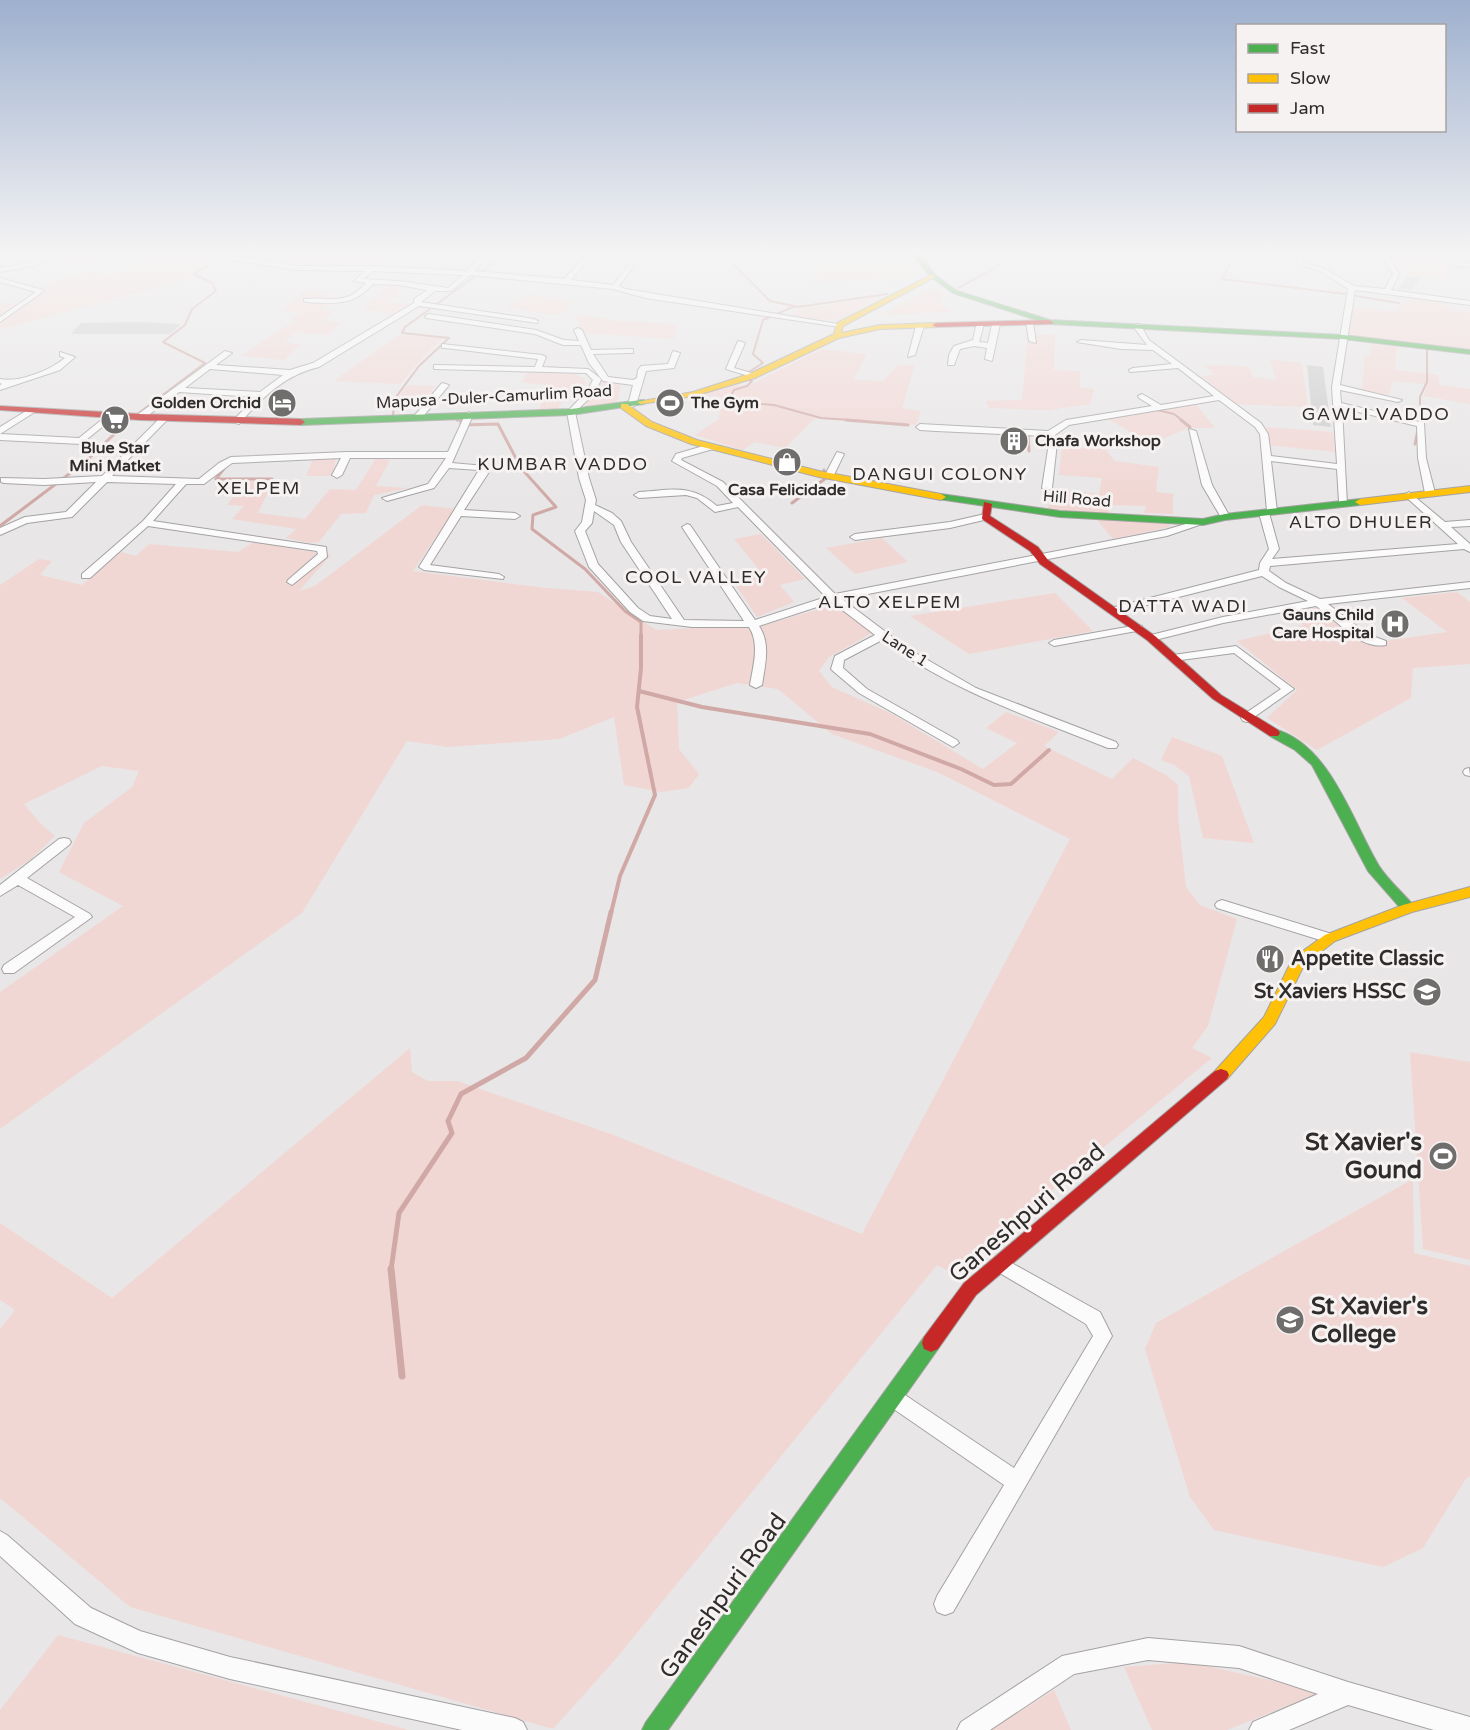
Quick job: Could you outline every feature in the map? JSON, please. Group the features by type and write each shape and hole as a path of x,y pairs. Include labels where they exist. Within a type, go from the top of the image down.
{"street":[{"path":"236,422 261,394 302,367 316,365 364,335"},
{"path":"544,335 562,344 583,343"},
{"path":"580,335 606,379 635,382 641,379 644,368 671,366 676,353"},
{"name":"Mapusa -Duler-Camurlim Road","path":"0,408 236,422 319,422 572,412 694,394 752,376 830,335"},
{"path":"911,355 917,335"},
{"path":"973,343 977,335"},
{"path":"989,359 994,335"},
{"path":"1032,335 1033,340"},
{"path":"1144,335 1146,341 1258,426 1264,434 1268,512 1274,549 1264,568"},
{"path":"1297,335 1342,337 1470,352"},
{"path":"1342,337 1336,387 1344,502"},
{"path":"1081,342 1121,347 1155,346"},
{"path":"741,343 730,369 752,376"},
{"path":"951,363 958,346 973,343 991,346"},
{"path":"445,346 542,357 538,369"},
{"path":"588,352 630,351"},
{"path":"0,387 57,368 71,357 63,354"},
{"path":"140,417 227,354 240,356"},
{"path":"1133,370 1179,366"},
{"path":"209,367 292,373"},
{"path":"437,367 588,371 597,380 591,392 572,412 584,478 591,500 587,523 580,531 593,565 634,610 647,619 692,624 752,624 771,620 833,598 1167,533 1203,522"},
{"path":"0,381 10,382"},
{"path":"628,405 638,383 635,382"},
{"path":"418,417 445,385"},
{"path":"1336,387 1398,400"},
{"path":"178,390 261,394"},
{"path":"1142,396 1159,407"},
{"path":"920,427 1050,434 1066,423 1220,397"},
{"path":"1337,404 1421,425 1422,458 1430,493"},
{"name":"Hill Road","path":"628,405 630,414 666,430 710,447 757,461 830,475 986,511 1203,522 1225,517 1344,502 1470,489"},
{"path":"0,431 34,410"},
{"path":"387,498 431,486 447,465 469,415"},
{"path":"0,437 81,441 113,416"},
{"path":"0,532 25,520 69,515 165,418"},
{"path":"1192,431 1207,485 1225,517"},
{"path":"1047,488 1053,443 1050,434"},
{"name":"Lane 1","path":"710,447 679,456 676,460 720,484 833,598 903,650 972,690 1112,745"},
{"path":"830,475 840,454"},
{"path":"4,480 44,482 105,479 184,482 207,480 221,463 231,460 346,455 452,455"},
{"path":"337,476 346,455"},
{"path":"1266,459 1341,467"},
{"path":"447,465 482,468 484,472 424,567 499,577"},
{"path":"86,576 146,523 184,482"},
{"path":"639,495 687,492 700,496 715,509 740,504"},
{"path":"1409,495 1469,548"},
{"path":"590,506 605,511 622,527 626,542 679,621"},
{"path":"855,537 950,525 986,511 1040,556 1044,562 1138,628 1217,697 1247,718 1299,747 1317,763 1375,871 1408,908"},
{"path":"459,513 515,516"},
{"path":"146,523 322,549 322,555 292,582"},
{"path":"1443,525 1470,523"},
{"path":"687,527 758,633 761,652 756,685"},
{"path":"1115,610 1264,568 1469,548"},
{"path":"1264,568 1275,582 1318,602 1368,641 1382,644"},
{"path":"1150,638 1223,620 1318,602 1470,585"},
{"path":"1054,643 1138,628"},
{"path":"883,635 839,658 837,669 862,691 953,742"},
{"path":"1173,658 1236,649 1288,689 1247,718"},
{"path":"0,891 64,842"},
{"path":"9,969 85,917 18,879"},
{"name":"Ganeshpuri Road","path":"654,1730 970,1288 1226,1071 1270,1020 1298,962 1330,938 1408,908 1470,892"},
{"path":"1222,905 1330,938"},
{"path":"945,1604 1103,1336 1093,1318 999,1264"},
{"path":"892,1397 1017,1482"},
{"path":"0,1542 83,1616 138,1642 230,1668 515,1730"},
{"path":"969,1730 1070,1664 1148,1649 1239,1657 1348,1693 1470,1729"},
{"path":"1261,1730 1348,1693"}],"shaded area":[{"path":"273,335 292,335 284,342 301,345 284,360 241,356"},
{"path":"398,335 443,338 419,361 400,384 334,381"},
{"path":"609,335 675,335 674,339"},
{"path":"1028,335 1055,335 1054,370 1080,371 1080,388 1094,389 1090,404 1049,410 989,408 986,401 1022,400"},
{"path":"1470,335 1470,350 1346,336"},
{"path":"1371,344 1397,347 1395,370 1438,375 1440,385 1470,389 1470,404 1424,396 1427,385 1423,384 1393,381 1389,395 1362,390 1365,356 1370,356"},
{"path":"822,349 867,354 853,380 883,381 897,366 915,364 902,408 921,411 916,425 815,418 785,448 755,442 742,450 695,435 719,419 721,397 701,395 737,385 747,386"},
{"path":"1270,359 1302,363 1308,407 1236,404 1201,376 1215,375 1204,365 1248,366 1253,377 1276,380"},
{"path":"528,371 576,374 585,379 584,390 573,389 556,410 538,410 552,386 522,382"},
{"path":"602,382 621,383 617,404 584,407"},
{"path":"408,385 435,386 427,398 398,397"},
{"path":"1196,404 1215,428 1188,428 1151,444 1108,419"},
{"path":"1266,427 1333,432 1335,452 1268,445"},
{"path":"1062,447 1106,449 1114,461 1159,467 1156,492 1173,494 1173,514 1144,513 1146,506 1107,505 1109,515 1047,509 1057,489 1099,494 1102,478 1059,475"},
{"path":"376,458 390,460 376,486 408,488 374,495 366,513 341,514 319,542 308,543 286,538 296,529 232,519 244,506 227,505 246,481 273,481 258,513 305,519 330,489 356,490"},
{"path":"313,459 336,459 332,476 306,476"},
{"path":"422,505 455,509 413,571 546,588 598,592 656,630 764,625 834,605 872,633 829,657 819,671 832,687 892,714 983,769 1017,743 986,728 1006,712 1059,732 1044,746 1112,779 1133,758 1166,775 1178,785 1178,816 1186,887 1200,905 1237,919 1208,1026 1192,1048 1212,1058 952,1273 937,1265 614,1661 553,1729 130,1607 0,1498 0,1329 15,1310 0,1300 0,1223 112,1298 410,1048 412,1072 428,1081 457,1081 611,1134 862,1234 1070,839 937,772 832,734 778,689 737,683 677,702 679,749 699,774 689,788 661,792 624,785 614,717 559,739 448,747 407,741 302,913 0,1129 0,992 123,906 59,872 84,823 132,787 139,771 102,766 24,804 55,836 30,860 0,879 0,585 39,559 52,561 40,575 82,585 121,552 136,556 149,544 238,552 254,542 331,555 299,591 315,586"},
{"path":"1097,520 1169,524 1170,527 1113,539"},
{"path":"761,534 805,579 780,585 794,602 757,617 733,581 764,576 734,539"},
{"path":"882,538 908,562 855,574 826,548"},
{"path":"1457,592 1470,602 1470,664 1413,668 1411,698 1317,750 1267,718 1297,690 1237,641 1304,625 1283,612 1321,607 1365,644 1447,632 1402,598"},
{"path":"1055,593 1093,631 969,654 910,616"},
{"path":"1172,737 1222,756 1254,843 1203,838 1189,776 1174,765 1161,760"},
{"name":"St Xavier's Gound","path":"1410,1052 1470,1062 1470,1260 1423,1249"},
{"path":"1413,1179 1414,1253 1470,1266 1470,1476 1465,1480 1423,1548 1383,1567 1214,1530 1190,1497 1145,1349 1156,1323"},
{"path":"58,1635 409,1730 0,1730 0,1710"},
{"path":"1189,1662 1322,1692 1227,1730 1152,1730 1124,1667"},
{"path":"1054,1690 1071,1730 990,1730"}],"building":[{"path":"1307,365 1323,367 1331,427 1313,425"}],"waterway":[{"path":"128,421 205,363 163,342 172,335"},
{"path":"392,420 396,397 419,366 449,338 418,335"},
{"path":"759,335 753,354 763,363 741,377 752,381 747,386 734,390 728,401 774,405 821,418 864,421"},
{"path":"1420,420 1420,397 1427,382 1427,347"},
{"path":"1157,410 1174,414 1183,421"},
{"path":"0,526 85,462 129,420"},
{"path":"457,420 461,420 461,421 457,420"},
{"path":"846,420 908,425"},
{"path":"1181,420 1190,427"},
{"path":"1415,444 1420,420"},
{"path":"461,421 461,425 498,424 521,468 556,507 533,515 532,529 585,569 625,611 641,622 641,668 637,707 655,795 620,876 611,913"},
{"path":"1024,434 1028,434 1029,451"},
{"path":"226,466 216,479 272,479"},
{"path":"792,503 826,478 824,470"},
{"path":"639,691 702,707 870,734 961,769 994,785 1011,784 1049,750"},
{"path":"391,1270 399,1213 452,1133 448,1121 461,1094 526,1058 595,980 611,912"},
{"path":"391,1270 402,1376"}],"traffic: fast":[{"path":"1299,335 1343,337 1470,352"},
{"path":"301,422 571,412 641,402"},
{"path":"941,497 1060,514 1203,522 1225,517 1360,502"},
{"path":"1274,733 1299,747 1317,763 1375,871 1408,908"},
{"path":"654,1730 931,1343"}],"traffic: slow":[{"path":"641,402 694,394 752,376 843,335"},
{"path":"624,406 649,424 694,442 819,474 941,497"},
{"path":"1360,502 1470,489"},
{"path":"1221,1075 1270,1020 1298,962 1330,938 1408,908 1470,892"}],"traffic: jam":[{"path":"0,408 140,417 301,422"},
{"path":"987,504 985,517 1034,549 1044,562 1151,638 1217,697 1274,733"},
{"path":"931,1343 970,1289 1221,1075"}],"place":[{"name":"Golden Orchid","path":"282,403"},
{"name":"The Gym","path":"670,403"},
{"name":"Blue Star Mini Matket","path":"115,420"},
{"name":"Chafa Workshop","path":"1014,441"},
{"name":"Casa Felicidade","path":"787,462"},
{"name":"Gauns Child Care Hospital","path":"1395,624"},
{"name":"Appetite Classic","path":"1270,959"},
{"name":"St Xaviers HSSC","path":"1427,992"},
{"name":"St Xavier's Gound","path":"1443,1156"},
{"name":"St Xavier's College","path":"1290,1320"}],"district":[{"name":"GAWLI VADDO","path":"1376,414"},
{"name":"KUMBAR VADDO","path":"563,464"},
{"name":"DANGUI COLONY","path":"940,474"},
{"name":"XELPEM","path":"259,488"},
{"name":"ALTO DHULER","path":"1361,522"},
{"name":"COOL VALLEY","path":"696,577"},
{"name":"ALTO XELPEM","path":"890,602"},
{"name":"DATTA WADI","path":"1183,606"}]}
